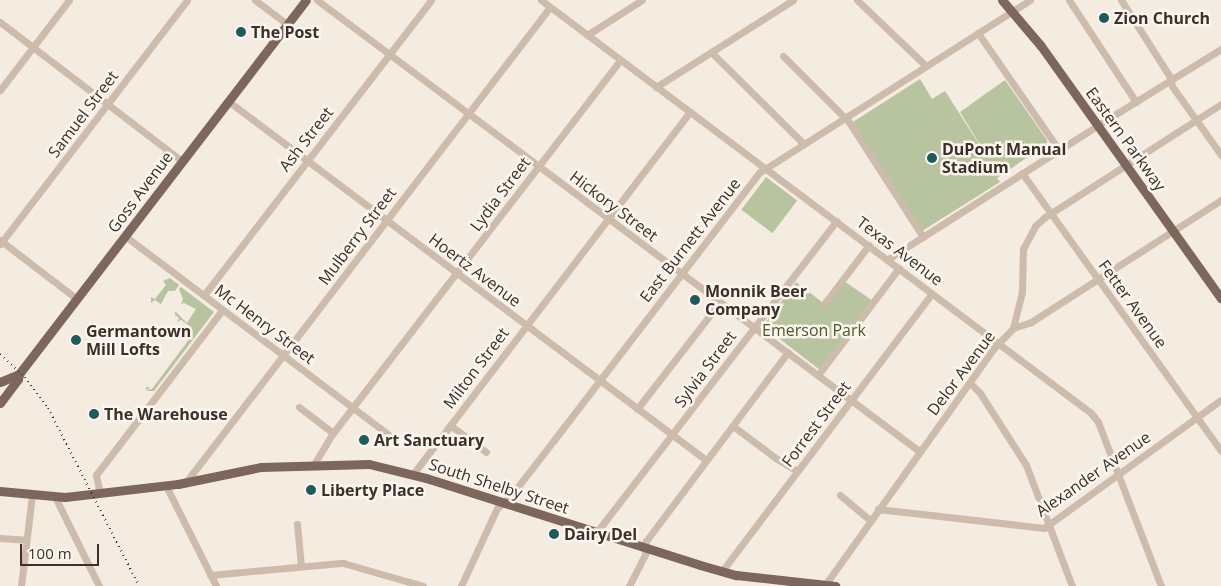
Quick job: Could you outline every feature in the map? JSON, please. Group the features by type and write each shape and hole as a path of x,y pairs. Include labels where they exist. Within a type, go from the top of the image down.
{"main road":[{"name":"Goss Avenue","path":"0,403 18,379 19,374 306,0"},
{"name":"Eastern Parkway","path":"1002,0 1041,46 1221,298"},
{"path":"0,382 19,374"},
{"path":"0,390 0,395"},
{"name":"South Shelby Street","path":"0,492 55,497 166,486 261,467 370,464 413,474 644,549 722,571 769,582 835,586"}],"street":[{"path":"0,90 69,0"},
{"name":"Samuel Street","path":"1,242 187,0"},
{"path":"255,0 287,24"},
{"name":"Hickory Street","path":"317,0 919,451"},
{"name":"Ash Street","path":"204,296 431,0"},
{"name":"Texas Avenue","path":"541,0 1000,343 1094,416 1119,474 1161,586"},
{"path":"587,35 642,0"},
{"path":"656,87 793,0"},
{"path":"857,0 926,66"},
{"name":"East Burnett Avenue","path":"461,586 497,508 509,498 749,185 766,169 1030,0"},
{"path":"1069,0 1136,102"},
{"path":"1121,0 1172,82 1172,86 1221,155"},
{"name":"Mulberry Street","path":"186,482 550,7"},
{"path":"0,22 182,161"},
{"path":"978,33 1059,150"},
{"path":"888,259 1098,125 1172,82 1221,49"},
{"path":"711,52 804,144"},
{"path":"783,56 845,118 923,237"},
{"name":"Lydia Street","path":"313,466 334,433 620,60"},
{"name":"Hoertz Avenue","path":"228,101 706,460"},
{"path":"1013,328 1022,292 1024,243 1035,226 1051,213 1221,104"},
{"name":"Milton Street","path":"413,474 690,112"},
{"name":"Fetter Avenue","path":"1022,173 1221,451"},
{"name":"Delor Avenue","path":"824,585 919,451 1013,328 1031,322 1221,200"},
{"name":"Sylvia Street","path":"596,533 836,221"},
{"name":"Mc Henry Street","path":"125,236 388,434"},
{"path":"1,242 77,299"},
{"path":"824,304 869,245"},
{"path":"818,375 899,268"},
{"name":"Forrest Street","path":"722,571 932,293"},
{"path":"637,409 720,302"},
{"path":"100,493 96,480 99,472 222,310"},
{"path":"629,586 645,554 646,541 788,352"},
{"path":"970,383 980,393 1026,465 1072,586"},
{"name":"Alexander Avenue","path":"878,509 1040,528 1119,474 1221,400"},
{"path":"299,407 334,433"},
{"path":"450,425 486,452"},
{"path":"733,426 777,459 797,471"},
{"path":"166,486 216,586"},
{"path":"21,586 32,494"},
{"path":"840,495 870,520"},
{"path":"55,497 99,586"},
{"path":"297,524 302,566"},
{"path":"0,538 26,540"},
{"path":"210,575 343,563 423,586"}],"green space":[{"name":"DuPont Manual Stadium","path":"920,79 932,99 945,91 991,163 960,112 1005,80 1047,140 1047,144 997,178 1000,182 922,231 853,122"},
{"path":"766,177 797,200 772,233 741,210"},
{"path":"170,278 179,285 175,291 168,291 161,304 155,300 151,303 151,297 155,299 166,285 163,281"},
{"name":"Emerson Park","path":"844,281 873,301 820,370 763,326 796,282 827,306"},
{"path":"181,287 214,312 154,391 147,390 152,389 190,338 187,332 191,327 181,320 177,322 179,318 175,315 175,311 187,323 196,309 184,303 181,304 183,299 179,289"}],"railway":[{"path":"0,354 25,377 48,408 139,586"}],"place":[{"name":"Zion Church","path":"1104,18"},
{"name":"The Post","path":"241,32"},
{"name":"DuPont Manual Stadium","path":"932,158"},
{"name":"Monnik Beer Company","path":"695,300"},
{"name":"Germantown Mill Lofts","path":"76,340"},
{"name":"The Warehouse","path":"94,414"},
{"name":"Art Sanctuary","path":"364,440"},
{"name":"Liberty Place","path":"311,490"},
{"name":"Dairy Del","path":"554,534"}]}
